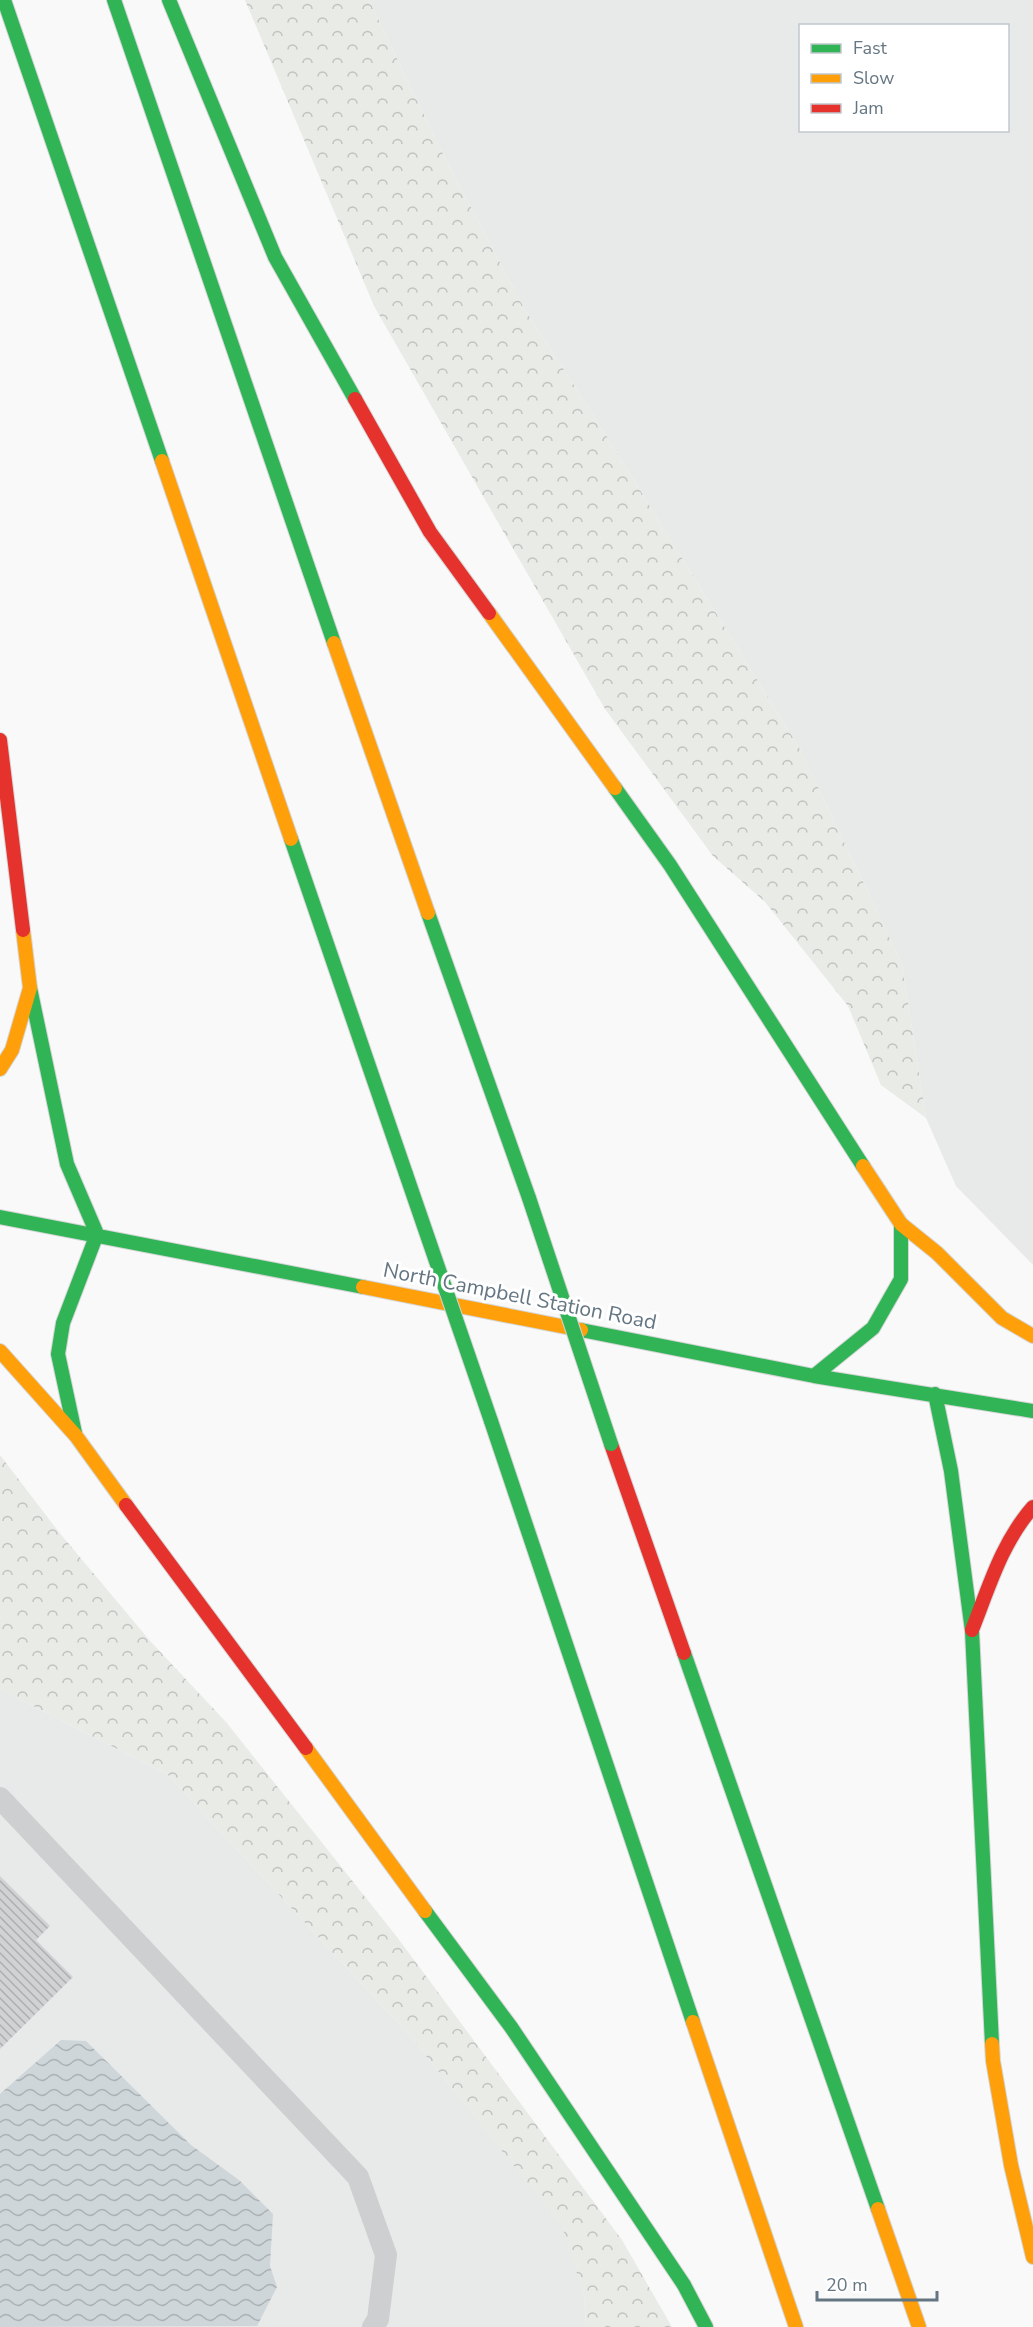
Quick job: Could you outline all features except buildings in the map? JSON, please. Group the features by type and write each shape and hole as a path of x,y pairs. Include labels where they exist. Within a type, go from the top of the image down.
{"main road":[{"path":"3,0 491,1421 796,2327"},
{"path":"114,0 353,698 529,1198 611,1444 919,2327"},
{"path":"169,0 275,257 430,532 670,865 901,1224 937,1253 1002,1318 1033,1336"},
{"path":"0,740 30,988 67,1164 97,1234 63,1323 58,1353 76,1436"},
{"path":"0,1069 12,1050 30,988"},
{"name":"North Campbell Station Road","path":"0,1217 97,1234 814,1376 1033,1411"},
{"path":"814,1376 873,1328 901,1279 901,1224"},
{"path":"0,1351 76,1436 511,2027 684,2286 706,2327"},
{"path":"935,1394 951,1471 972,1631 993,2061 1011,2165 1033,2257"},
{"path":"972,1631 1006,1543 1023,1516 1033,1507"}],"lane":[{"path":"0,1798 358,2178 386,2255 378,2319 373,2327"}],"shaded area":[{"path":"369,0 1033,0 1033,1265 956,1186 926,1118 902,964 800,749 604,432 524,308 444,156"},
{"path":"0,1689 168,1775 410,2036 563,2226 584,2296 586,2327 0,2327"}],"green space":[{"path":"245,0 369,0 444,156 524,308 604,432 800,749 902,964 926,1118 881,1085 848,1006 765,902 713,856 605,709 374,306"},
{"path":"0,1455 58,1531 151,1642 226,1722 397,1937 622,2240 672,2327 586,2327 584,2296 562,2226 410,2036 168,1775 0,1689"}],"water":[{"path":"61,2040 86,2041 191,2145 239,2180 273,2214 270,2266 277,2287 257,2326 0,2327 0,2094"}],"traffic: fast":[{"path":"4,0 162,461"},
{"path":"114,0 334,643"},
{"path":"169,0 275,257 355,399"},
{"path":"615,788 670,865 863,1166"},
{"path":"291,839 406,1174"},
{"path":"428,913 529,1198"},
{"path":"30,988 67,1164 97,1234 63,1323 58,1354 75,1433"},
{"path":"406,1174 491,1421"},
{"path":"529,1198 611,1444"},
{"path":"0,1217 363,1287"},
{"path":"814,1376 873,1328 901,1279 901,1224"},
{"path":"581,1330 814,1376 1033,1411"},
{"path":"935,1394 951,1471 972,1631 992,2044"},
{"path":"491,1421 693,2022"},
{"path":"684,1653 878,2209"},
{"path":"425,1911 511,2027 684,2285 706,2327"}],"traffic: slow":[{"path":"162,461 291,839"},
{"path":"489,613 615,788"},
{"path":"334,643 428,913"},
{"path":"0,1069 12,1050 30,988 23,930"},
{"path":"863,1166 901,1224 937,1253 1002,1318 1033,1336"},
{"path":"363,1287 581,1330"},
{"path":"0,1351 76,1436 126,1505"},
{"path":"306,1748 425,1911"},
{"path":"693,2022 796,2327"},
{"path":"992,2044 1011,2165 1033,2257"},
{"path":"878,2209 919,2327"}],"traffic: jam":[{"path":"355,399 430,532 489,613"},
{"path":"0,740 23,930"},
{"path":"611,1444 684,1653"},
{"path":"126,1505 306,1748"},
{"path":"972,1630 1005,1550 1033,1507"}]}
